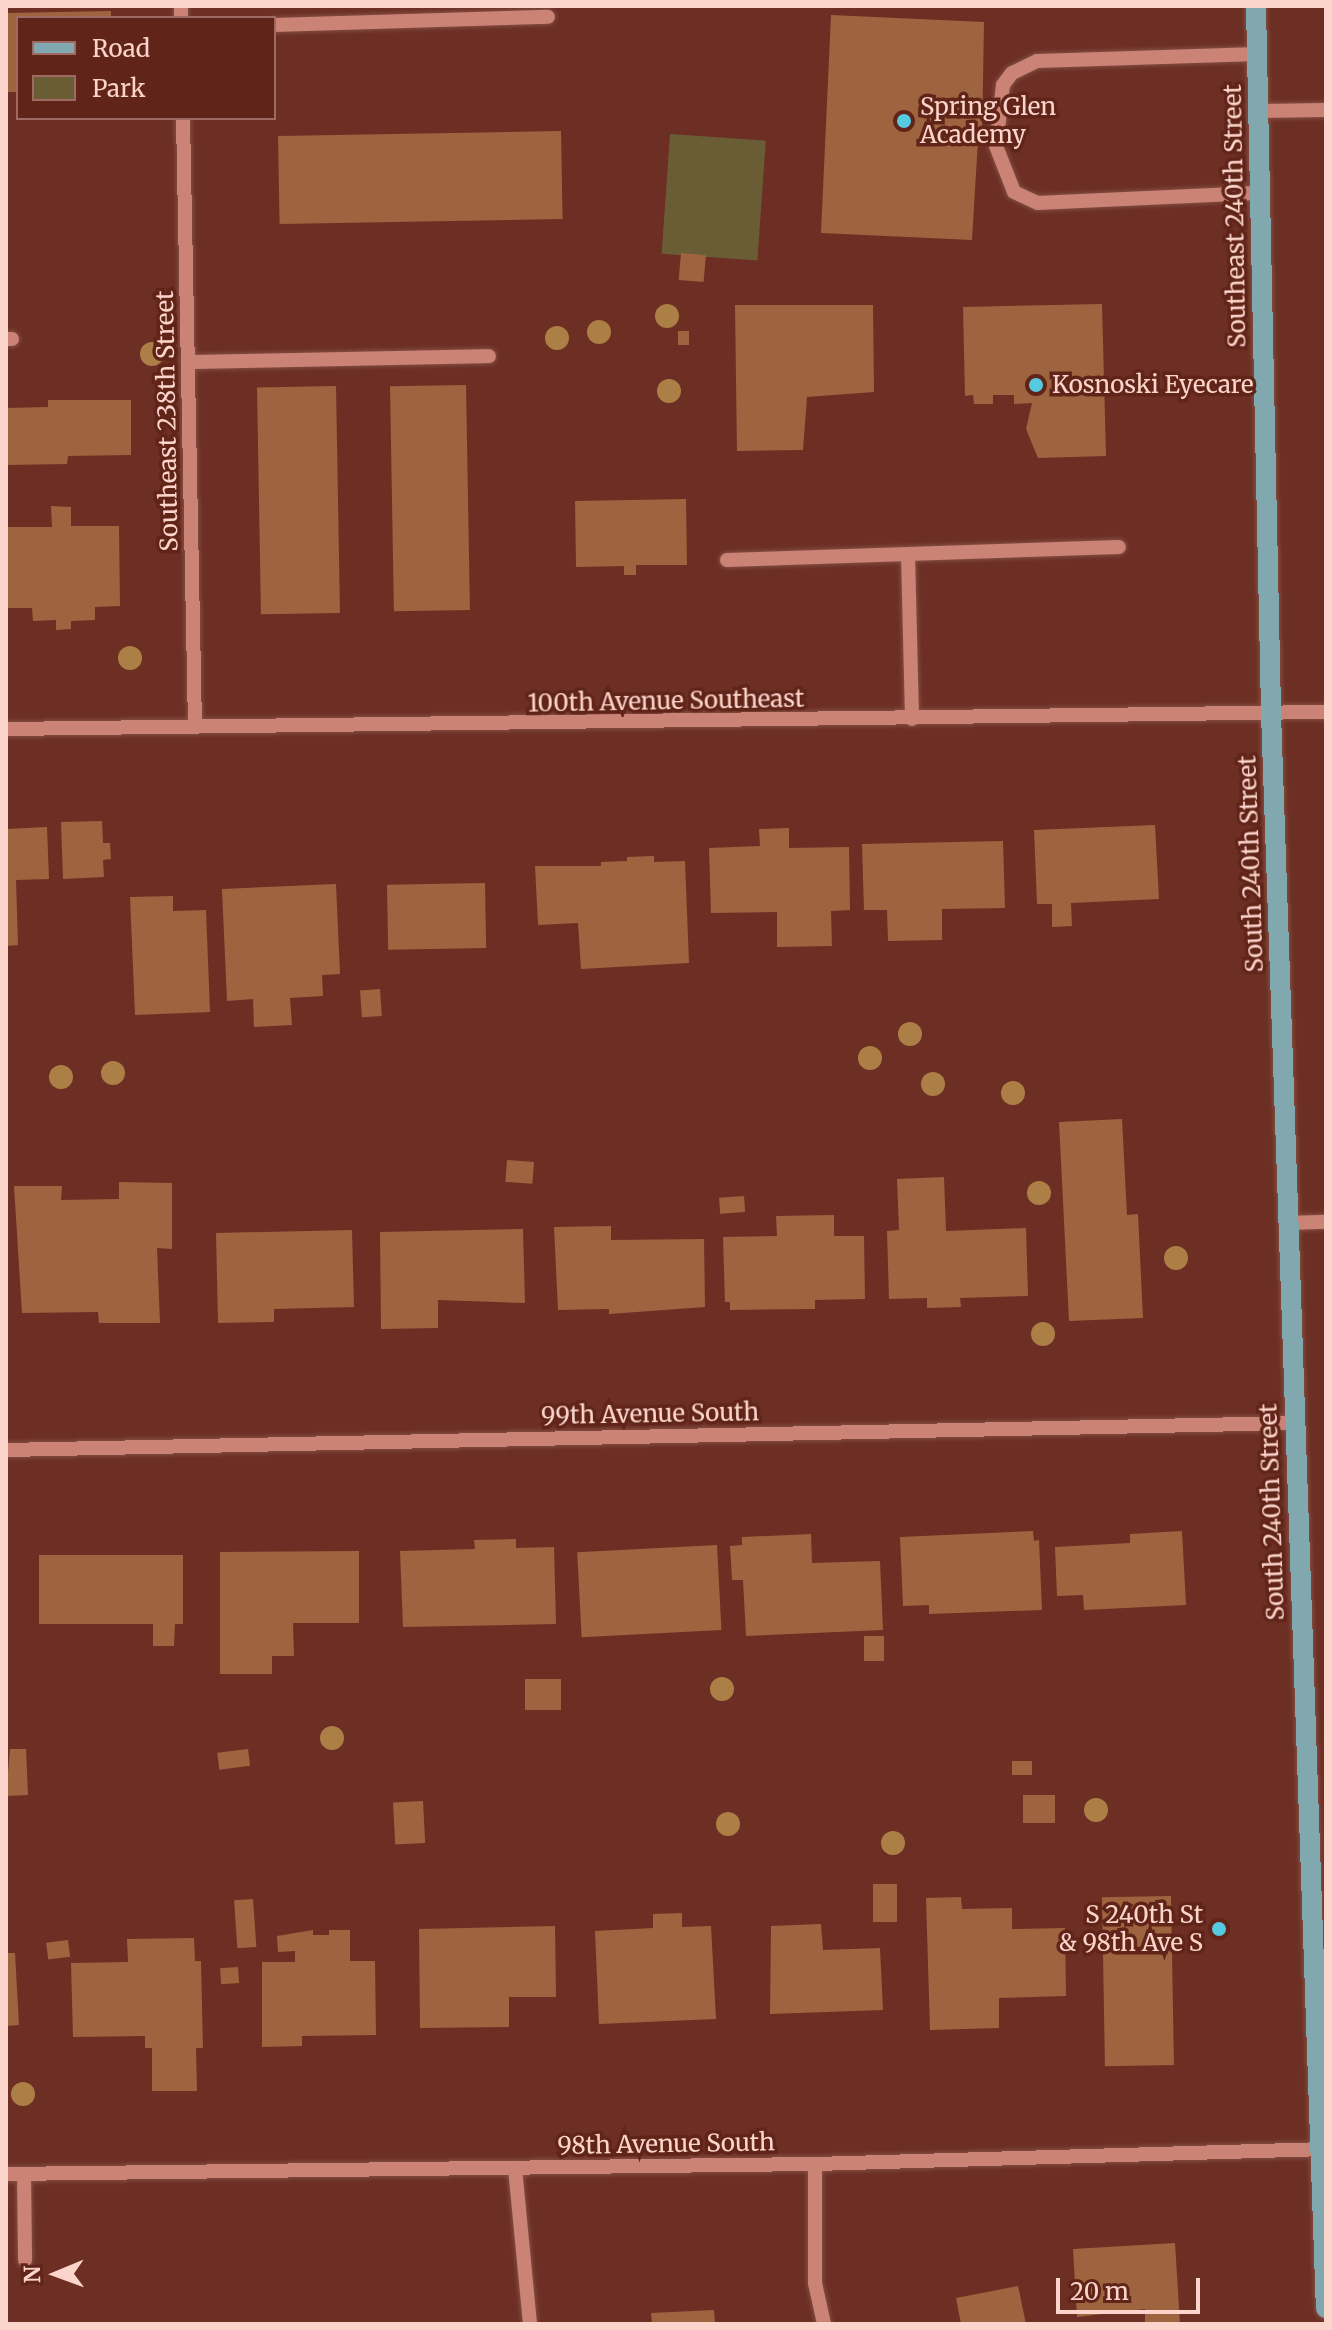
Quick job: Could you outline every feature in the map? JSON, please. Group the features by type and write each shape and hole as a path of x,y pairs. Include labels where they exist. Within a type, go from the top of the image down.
{"main road":[{"name":"Southeast 240th Street","path":"1256,6 1271,713"},
{"name":"South 240th Street","path":"1271,713 1323,2149 1326,2308"}],"street":[{"path":"276,25 548,17"},
{"path":"1258,54 1037,61 1012,73 1003,85 996,146 1014,192 1038,203 1261,193"},
{"path":"1259,111 1326,110"},
{"name":"Southeast 238th Street","path":"183,120 195,724"},
{"path":"188,362 489,356"},
{"path":"727,560 1119,547"},
{"path":"908,554 912,719"},
{"name":"100th Avenue Southeast","path":"6,729 195,724 411,727 1326,712"},
{"path":"1288,1223 1326,1222"},
{"name":"99th Avenue South","path":"6,1450 1295,1423"},
{"name":"98th Avenue South","path":"6,2174 815,2164 1323,2149"},
{"path":"815,2164 815,2283 824,2324"},
{"path":"515,2168 530,2324"},
{"path":"24,2174 25,2260"}],"green space":[{"path":"670,134 766,141 757,260 662,254"}],"building":[{"path":"111,11 111,16 16,16 16,92 6,92 6,13"},
{"name":"Spring Glen Academy","path":"831,15 984,22 982,140 978,140 972,240 821,233"},
{"path":"561,131 563,219 280,224 278,136"},
{"path":"681,253 706,255 704,282 679,280"},
{"path":"1102,304 1106,456 1038,458 1026,429 1032,403 1014,404 1014,395 993,395 993,404 974,404 973,395 965,396 963,307"},
{"path":"735,305 873,305 874,392 807,397 803,450 737,451"},
{"path":"678,331 689,331 689,345 678,345"},
{"path":"466,385 470,610 394,611 390,386"},
{"path":"336,386 340,613 261,614 257,387"},
{"path":"48,400 131,400 131,455 68,456 67,464 6,465 6,408 48,407"},
{"path":"686,499 687,565 636,565 636,575 624,575 624,566 576,567 575,501"},
{"path":"51,506 71,507 71,526 119,526 120,606 95,607 95,620 71,621 71,629 56,630 56,620 33,621 32,608 6,608 6,527 52,527"},
{"path":"102,821 103,843 110,843 111,859 103,860 104,877 63,879 61,822"},
{"path":"1155,825 1159,899 1071,903 1072,926 1052,927 1052,904 1037,904 1034,830"},
{"path":"47,827 49,879 16,880 18,945 6,946 6,829"},
{"path":"789,828 789,848 849,847 850,910 831,911 832,946 777,947 777,912 711,913 709,848 760,846 759,829"},
{"path":"1003,841 1005,908 942,909 942,940 888,941 887,910 864,910 862,844"},
{"path":"654,856 654,862 685,861 689,963 581,969 578,923 538,925 535,866 601,866 601,862 627,861 627,857"},
{"path":"485,883 486,948 388,950 387,885"},
{"path":"336,884 340,974 322,975 323,996 290,998 292,1025 254,1027 253,999 227,1001 222,889"},
{"path":"173,896 173,911 206,910 210,1012 135,1015 130,897"},
{"path":"380,989 382,1016 362,1017 360,990"},
{"path":"1122,1119 1127,1215 1138,1214 1143,1318 1069,1321 1059,1122"},
{"path":"507,1160 534,1162 532,1184 505,1182"},
{"path":"944,1177 946,1231 1026,1228 1028,1296 960,1298 961,1307 927,1308 927,1298 889,1299 887,1231 899,1230 897,1179"},
{"path":"119,1182 172,1183 172,1249 157,1248 160,1323 99,1323 98,1312 22,1313 14,1186 62,1186 61,1200 119,1199"},
{"path":"744,1196 745,1212 720,1214 719,1198"},
{"path":"834,1215 834,1236 864,1236 865,1299 815,1300 815,1309 730,1310 730,1302 725,1302 723,1237 777,1236 776,1216"},
{"path":"611,1226 611,1240 704,1239 705,1307 609,1314 609,1309 558,1310 554,1227"},
{"path":"523,1229 525,1303 438,1300 438,1328 381,1329 380,1232"},
{"path":"352,1230 354,1307 274,1309 274,1322 218,1323 216,1233"},
{"path":"1033,1531 1034,1541 1039,1540 1042,1610 929,1614 929,1605 903,1606 900,1537"},
{"path":"1182,1531 1186,1605 1084,1610 1083,1595 1057,1596 1055,1547 1130,1543 1130,1534"},
{"path":"811,1534 812,1563 880,1561 883,1630 746,1636 743,1580 732,1580 730,1546 742,1545 742,1537"},
{"path":"516,1539 516,1548 554,1547 556,1624 403,1627 400,1551 475,1549 474,1540"},
{"path":"717,1545 721,1630 582,1637 577,1552"},
{"path":"359,1551 359,1623 293,1623 294,1656 272,1656 272,1674 220,1674 220,1552"},
{"path":"39,1555 183,1555 183,1624 175,1624 174,1646 153,1646 153,1624 39,1624"},
{"path":"864,1636 884,1636 884,1661 864,1661"},
{"path":"525,1679 561,1679 561,1710 525,1710"},
{"path":"10,1749 26,1749 28,1795 6,1796"},
{"path":"248,1749 250,1766 219,1770 217,1753"},
{"path":"1012,1761 1032,1761 1032,1775 1012,1775"},
{"path":"1023,1795 1055,1795 1055,1823 1023,1823"},
{"path":"423,1801 425,1843 395,1845 393,1803"},
{"path":"873,1884 897,1884 897,1922 873,1922"},
{"path":"1171,1896 1174,2065 1105,2066 1102,1897"},
{"path":"961,1897 962,1909 1012,1908 1012,1929 1065,1928 1066,1996 999,1998 999,2028 930,2030 926,1898"},
{"path":"253,1899 256,1947 237,1948 234,1900"},
{"path":"682,1913 682,1927 711,1926 716,2019 599,2024 595,1931 653,1928 653,1914"},
{"path":"821,1924 823,1950 880,1948 883,2010 770,2014 771,1926"},
{"path":"555,1926 556,1997 509,1997 509,2027 420,2028 419,1929"},
{"path":"313,1930 313,1935 329,1935 329,1930 350,1930 350,1961 375,1961 376,2035 302,2036 302,2046 262,2047 262,1962 295,1962 295,1951 278,1952 277,1936"},
{"path":"194,1938 195,1961 201,1961 203,2048 196,2048 197,2091 152,2091 152,2048 145,2048 145,2036 73,2037 71,1963 128,1962 127,1939"},
{"path":"68,1940 70,1957 48,1960 46,1943"},
{"path":"6,1953 15,1953 19,2025 6,2026"},
{"path":"238,1967 239,1983 221,1984 220,1968"},
{"path":"1175,2243 1180,2324 1145,2324 1145,2309 1077,2317 1073,2249"},
{"path":"1018,2286 1026,2324 961,2324 956,2298"},
{"path":"714,2310 715,2324 652,2324 651,2313"}],"place":[{"name":"Spring Glen Academy","path":"904,121"},
{"name":"Kosnoski Eyecare","path":"1036,385"},
{"name":"S 240th St & 98th Ave S","path":"1219,1929"}]}
